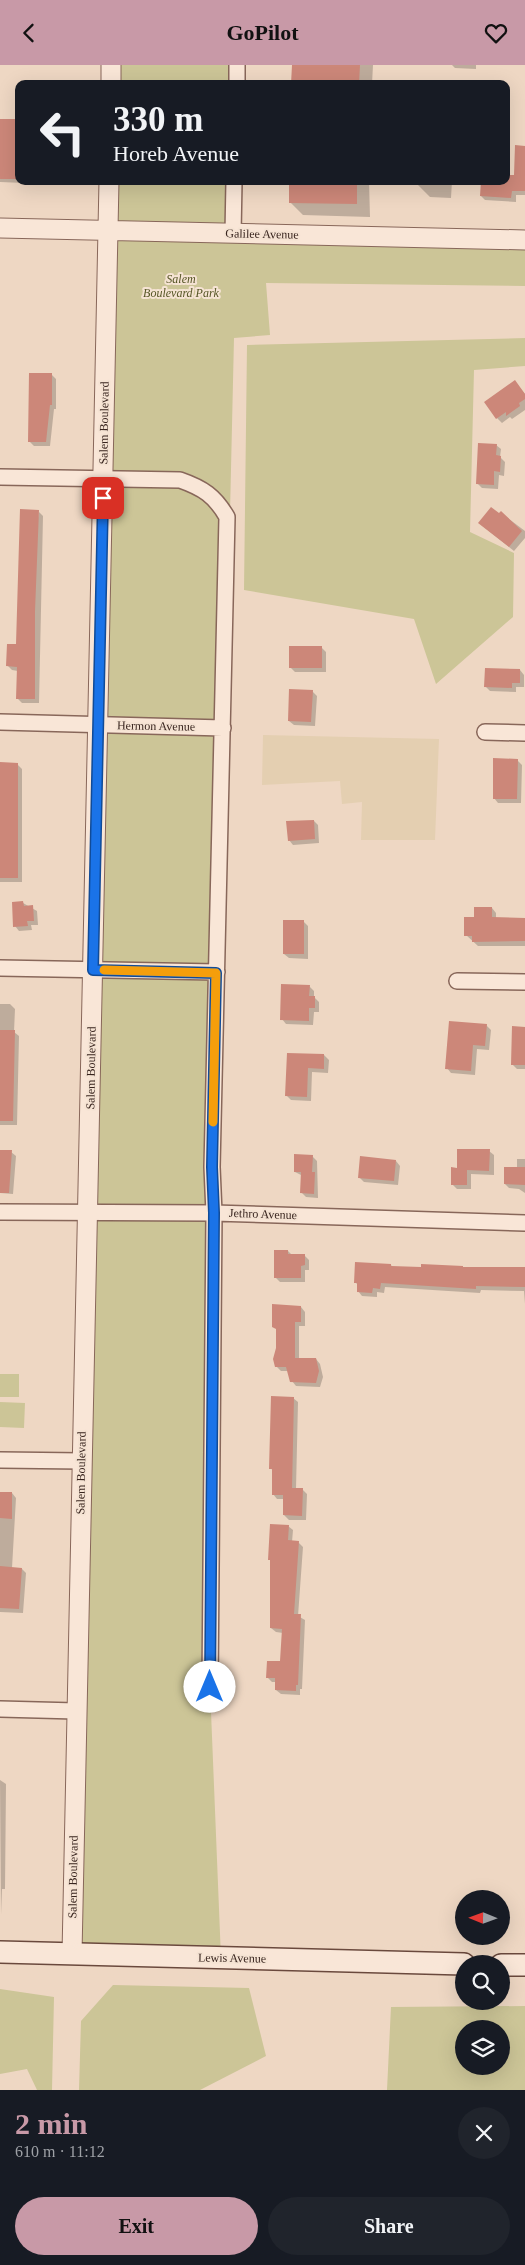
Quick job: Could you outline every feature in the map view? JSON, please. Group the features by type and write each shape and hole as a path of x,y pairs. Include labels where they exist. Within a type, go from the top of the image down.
{"main road":[{"name":"Lewis Avenue","path":"0,1952 455,1964"},
{"path":"510,1965 525,1965"}],"street":[{"path":"111,80 112,65"},
{"path":"237,65 237,80"},
{"name":"Salem Boulevard","path":"72,1954 109,185"},
{"path":"233,234 234,185"},
{"name":"Galilee Avenue","path":"0,228 525,240"},
{"path":"0,477 180,480 201,487 213,496 227,517 212,1167 214,1213 210,1687"},
{"name":"Hermon Avenue","path":"0,722 223,728"},
{"path":"485,732 525,733"},
{"path":"0,968 216,973"},
{"path":"457,981 525,982"},
{"name":"Jethro Avenue","path":"0,1212 87,1214 214,1213 525,1223"},
{"path":"0,1459 82,1461"},
{"path":"0,1709 76,1711"}],"shaded area":[{"path":"263,735 439,739 435,840 361,840 362,802 342,804 340,781 262,785"}],"green space":[{"path":"112,65 237,65 237,80 112,80"},
{"name":"Salem Boulevard Park","path":"110,185 234,185 233,233 525,240 525,286 266,283 270,335 234,338 214,1213 210,1687 221,1958 72,1954"},
{"path":"525,338 525,366 474,370 470,532 514,553 513,617 436,684 414,619 244,590 247,345"},
{"path":"0,1374 19,1374 19,1397 0,1397"},
{"path":"0,1402 25,1403 24,1428 0,1427"},
{"path":"113,1985 249,1988 266,2056 200,2090 79,2090 81,2021"},
{"path":"0,1989 54,1997 52,2090 37,2090 27,2069 0,2074"},
{"path":"510,2006 525,2006 525,2090 387,2090 391,2007 455,2007 455,2010 510,2010"}],"building":[{"path":"292,65 360,65 359,80 291,80"},
{"path":"0,119 15,119 15,179 0,179"},
{"path":"515,145 525,146 525,191 512,191 511,198 480,196 481,185 510,185 510,175 514,175"},
{"path":"289,185 357,185 357,204 289,203"},
{"path":"29,373 52,373 52,405 50,405 46,442 28,442"},
{"path":"515,380 525,394 525,399 519,403 520,406 506,416 506,412 496,419 484,402"},
{"path":"478,443 497,444 496,455 501,456 500,472 494,471 494,485 476,484"},
{"path":"491,507 499,513 501,511 522,531 509,547 478,523"},
{"path":"20,509 39,510 35,611 35,699 16,699 17,667 6,666 7,644 16,644"},
{"path":"289,646 322,646 322,668 289,668"},
{"path":"485,668 520,669 520,683 512,683 512,688 484,687"},
{"path":"289,689 313,690 311,722 288,721"},
{"path":"493,758 518,759 517,799 493,799"},
{"path":"0,762 18,763 18,878 0,878"},
{"path":"314,820 315,839 288,841 286,821"},
{"path":"23,901 24,906 33,905 34,921 27,921 28,926 13,927 12,902"},
{"path":"474,907 492,907 492,917 525,918 525,941 472,942 472,936 464,936 464,917 474,917"},
{"path":"283,920 304,920 304,954 283,954"},
{"path":"281,984 310,985 309,996 315,996 315,1008 309,1008 309,1021 280,1020"},
{"path":"449,1021 487,1024 485,1046 473,1045 471,1071 445,1069"},
{"path":"512,1026 525,1027 525,1065 511,1065"},
{"path":"0,1030 15,1030 13,1121 0,1121"},
{"path":"287,1053 324,1054 324,1069 308,1068 307,1097 285,1096"},
{"path":"457,1149 490,1149 489,1171 467,1170 467,1185 451,1185 451,1167 457,1168"},
{"path":"0,1150 12,1150 9,1193 0,1193"},
{"path":"294,1154 313,1155 312,1172 315,1172 314,1194 300,1193 301,1172 294,1172"},
{"path":"360,1156 396,1160 394,1181 358,1178"},
{"path":"504,1167 525,1167 525,1185 504,1184"},
{"path":"274,1250 288,1250 288,1254 305,1254 305,1265 301,1266 301,1278 274,1278"},
{"path":"355,1262 421,1267 421,1264 463,1267 525,1267 525,1287 476,1286 476,1289 381,1283 380,1289 373,1288 372,1293 357,1292 357,1283 354,1283"},
{"path":"272,1304 301,1306 301,1322 295,1322 295,1358 316,1358 319,1371 316,1383 290,1382 286,1367 275,1367 273,1359 276,1348 276,1329 272,1327"},
{"path":"271,1396 294,1397 292,1488 303,1488 302,1516 283,1515 283,1495 272,1495 272,1469 269,1469"},
{"path":"0,1492 12,1492 12,1519 0,1518"},
{"path":"270,1524 289,1525 288,1540 299,1541 294,1614 301,1614 298,1685 296,1685 296,1691 275,1690 275,1678 266,1678 267,1661 280,1661 282,1629 270,1628 270,1560 268,1560"},
{"path":"0,1566 22,1568 19,1609 0,1608"}],"slow traffic":[{"path":"104,970 216,973 213,1122"}],"route":[{"path":"103,498 93,970 216,973 212,1167 214,1213 210,1687"}]}
